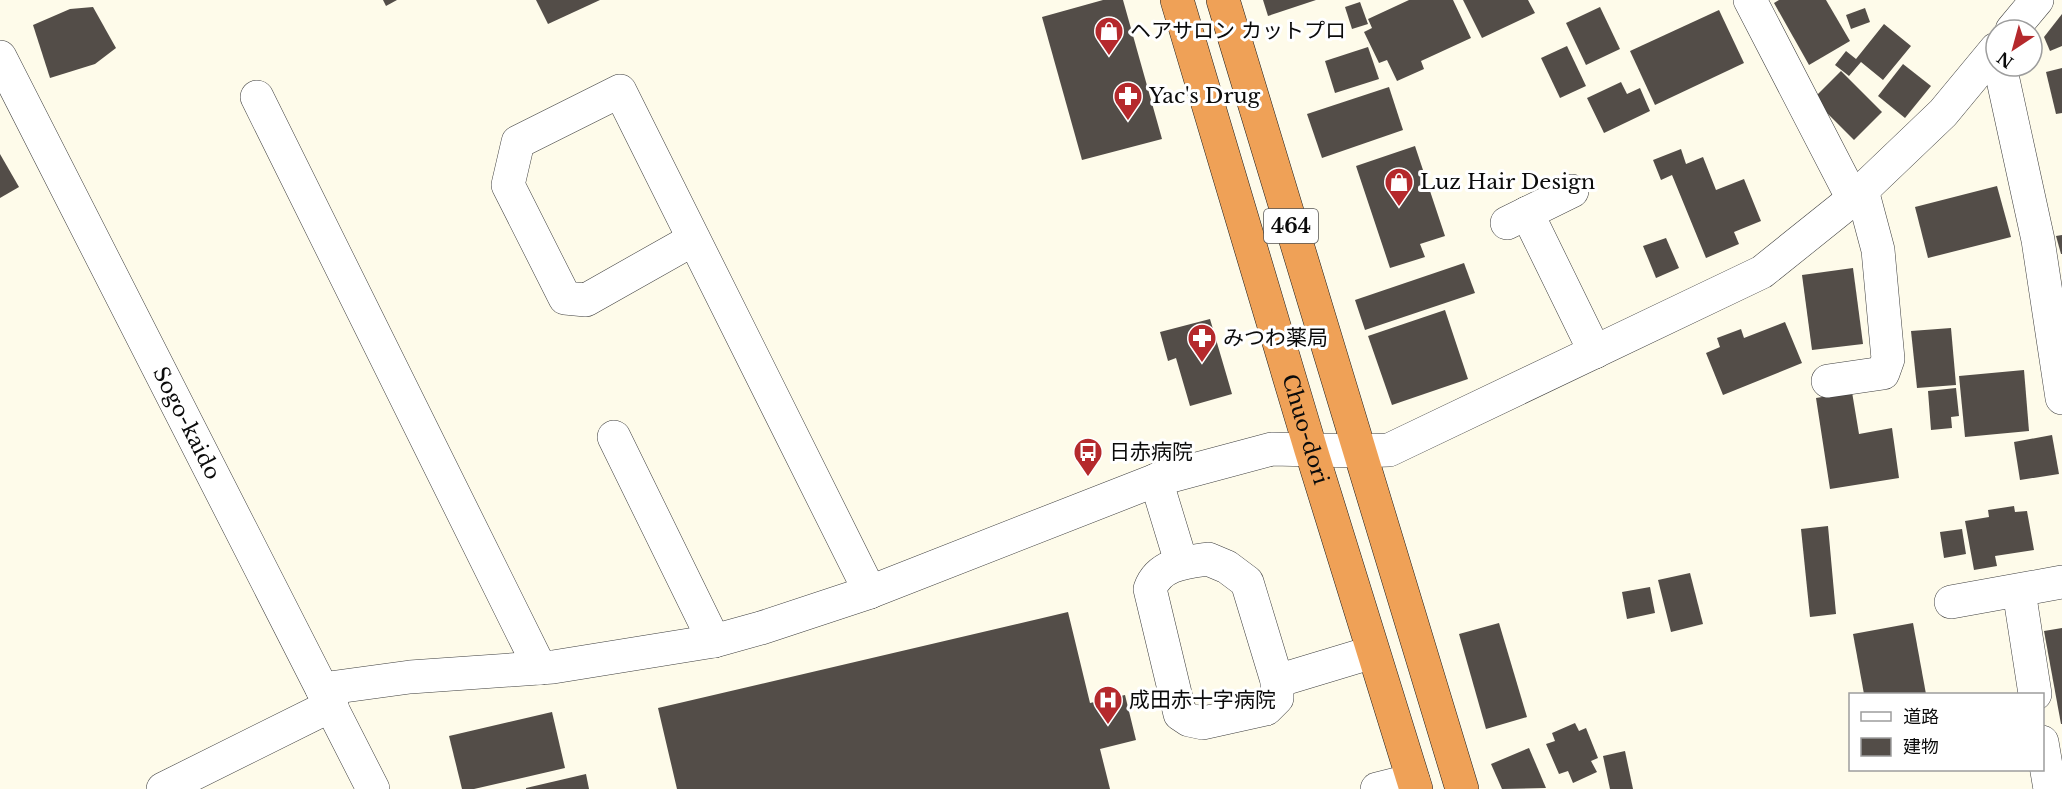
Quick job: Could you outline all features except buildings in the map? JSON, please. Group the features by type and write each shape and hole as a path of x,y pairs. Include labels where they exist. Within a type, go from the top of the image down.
{"highway":[{"name":"Chuo-dori","path":"1177,0 1414,785"},
{"name":"Chuo-dori","path":"1223,0 1462,789"}],"street":[{"path":"1750,0 1858,194 1878,250 1888,358 1883,374 1828,381"},
{"path":"2022,18 2037,0"},
{"name":"Sogo-kaido","path":"0,57 373,789"},
{"path":"163,789 327,697 410,677 540,668 714,641 870,592 1156,480 1272,449 1389,450 1762,272 1858,194 1943,113 1984,63"},
{"path":"2003,78 2037,240 2062,398"},
{"path":"694,239 586,300 565,298 508,185 518,142 620,91 694,239 870,592"},
{"path":"257,97 540,668"},
{"path":"1572,191 1517,218 1595,352"},
{"path":"614,437 714,641"},
{"path":"1156,480 1181,562"},
{"path":"1208,559 1227,567 1247,582 1277,681 1277,698 1266,709 1203,723 1189,720 1180,714 1150,589 1154,580 1166,569 1181,562 1208,559"},
{"path":"1951,602 2062,582"},
{"path":"2019,591 2035,693"},
{"path":"1277,681 1374,652"},
{"path":"2044,749 2050,789"},
{"path":"1377,789 1414,785"}],"place":[{"name":"ヘアサロン カットプロ","path":"1109,56"},
{"name":"Yac's Drug","path":"1128,122"},
{"name":"Luz Hair Design","path":"1399,208"},
{"name":"みつわ薬局","path":"1202,364"},
{"name":"日赤病院","path":"1088,478"},
{"name":"成田赤十字病院","path":"1108,726"}]}
